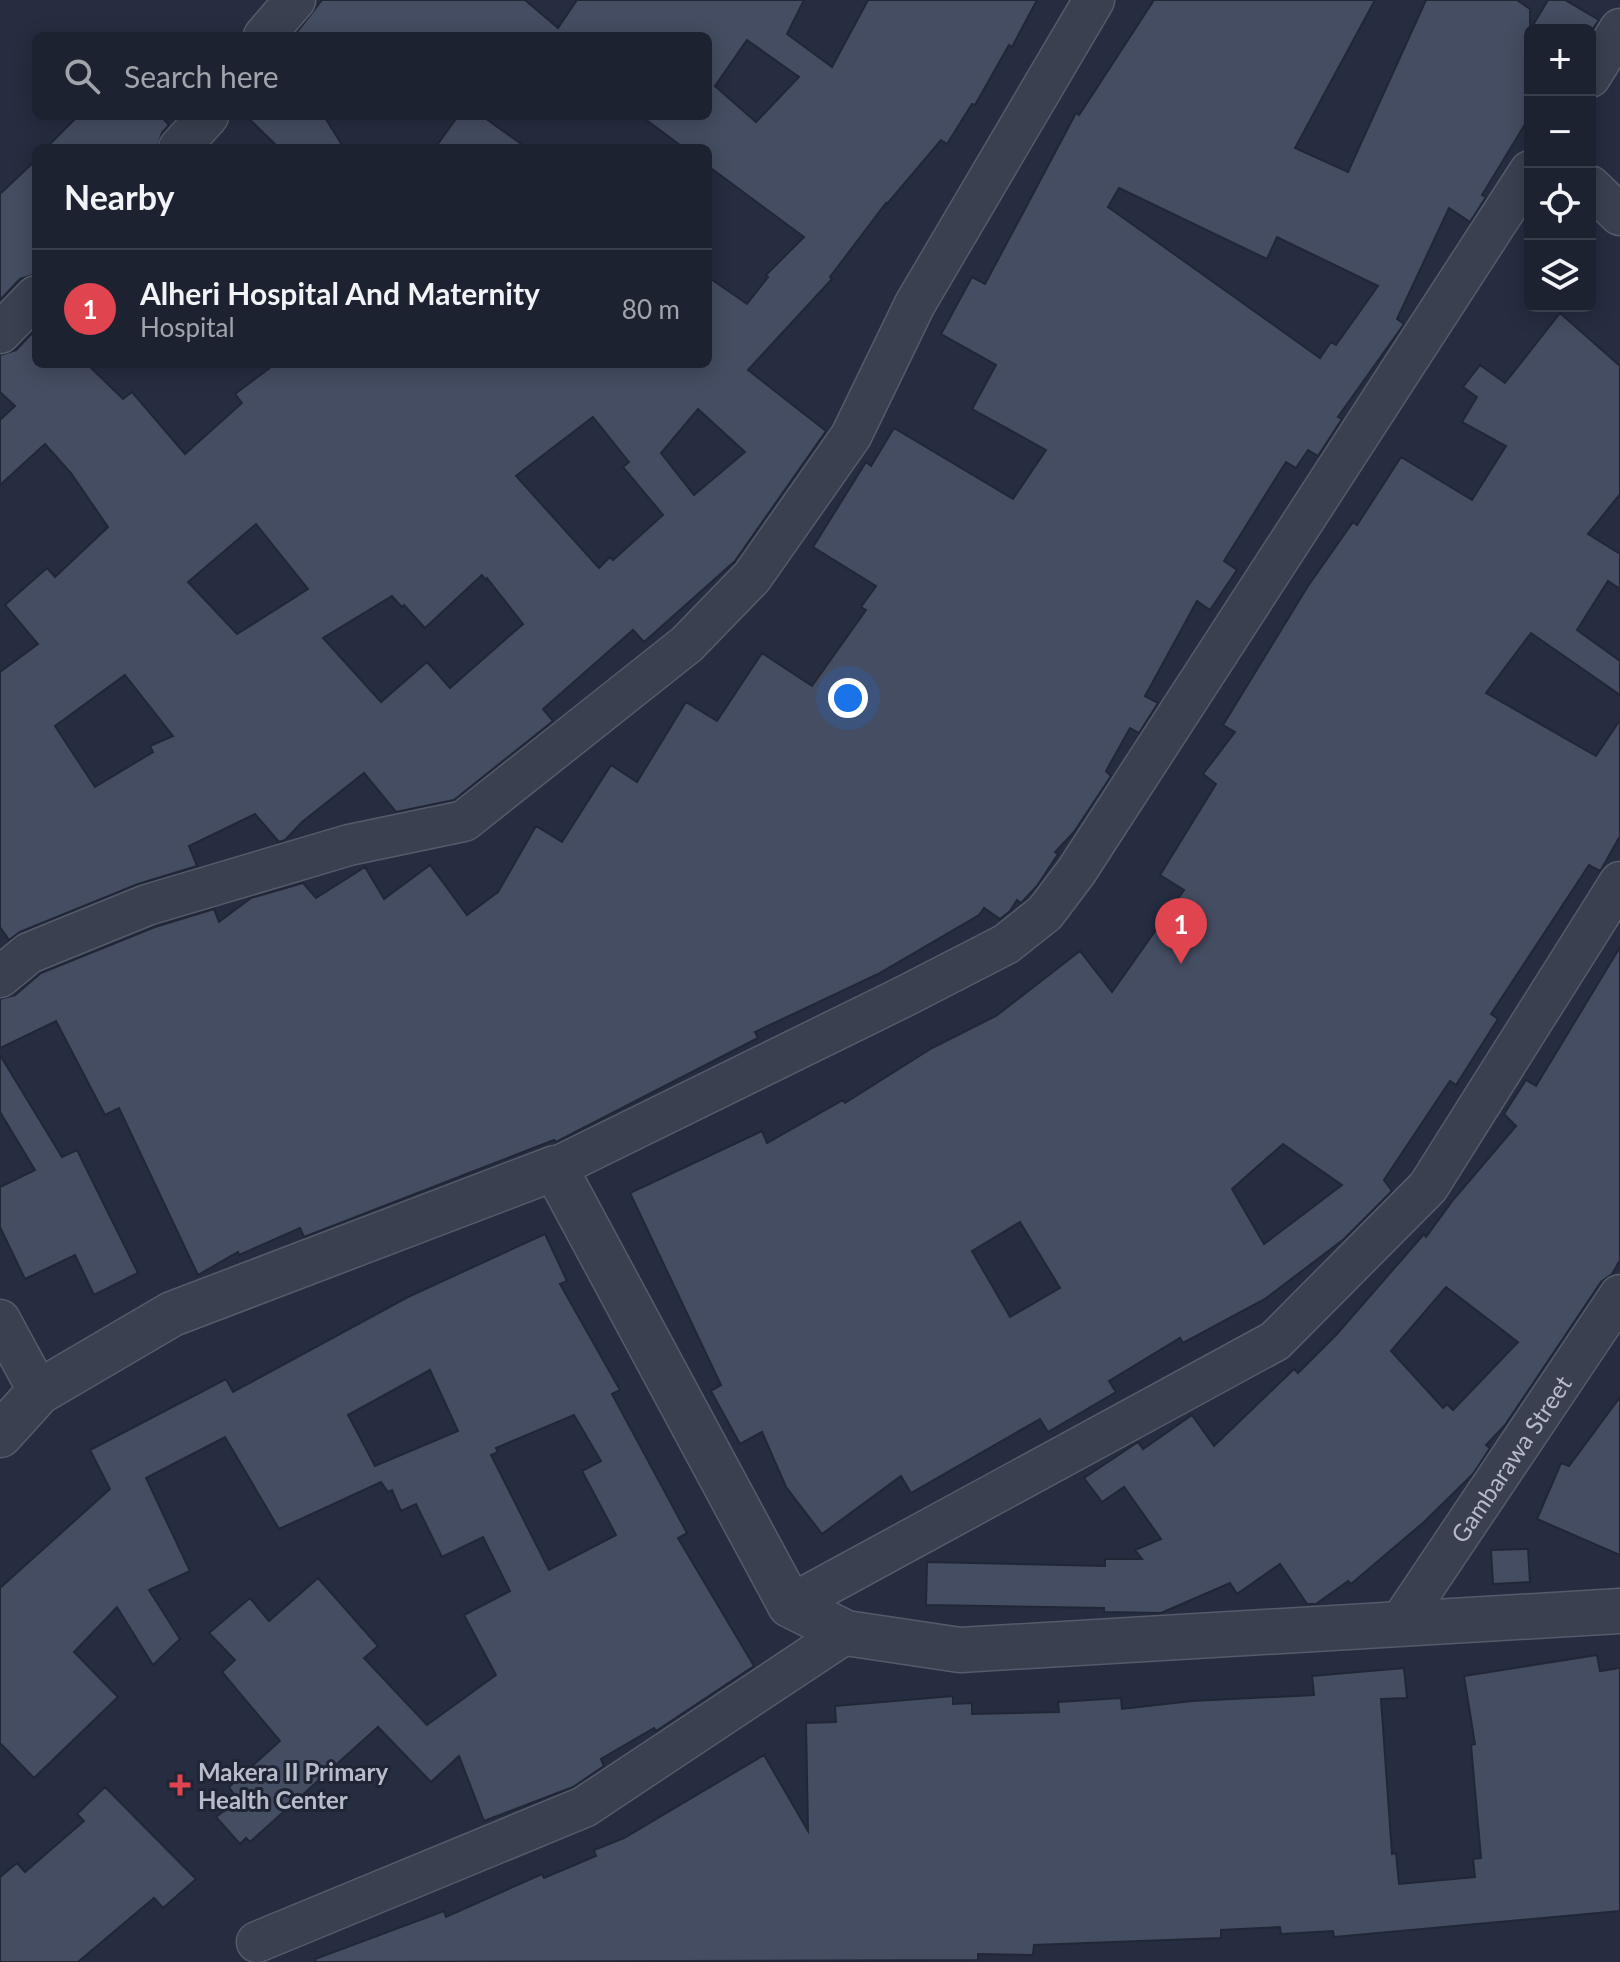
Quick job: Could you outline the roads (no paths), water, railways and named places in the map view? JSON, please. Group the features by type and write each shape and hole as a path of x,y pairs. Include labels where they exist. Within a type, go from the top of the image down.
{"street":[{"path":"267,32 295,0"},
{"path":"0,977 29,953 147,905 349,845 464,821 687,644 752,577 851,436 915,304 1094,0"},
{"path":"1596,67 1620,29"},
{"path":"183,144 204,120"},
{"path":"0,1435 39,1392 172,1314 555,1168 916,991 1006,944 1045,913 1076,872 1524,180"},
{"path":"1596,192 1620,215"},
{"path":"0,333 32,300"},
{"path":"790,1605 1275,1341 1428,1187 1620,882"},
{"path":"555,1168 790,1605 846,1633 960,1650 1620,1611"},
{"name":"Gambarawa Street","path":"1400,1623 1620,1295"},
{"path":"0,1320 39,1392"},
{"path":"257,1942 584,1807 846,1633"}],"place":[{"name":"Alheri Hospital And Maternity","path":"1181,964"},
{"name":"Makera II Primary Health Center","path":"180,1785"}]}
